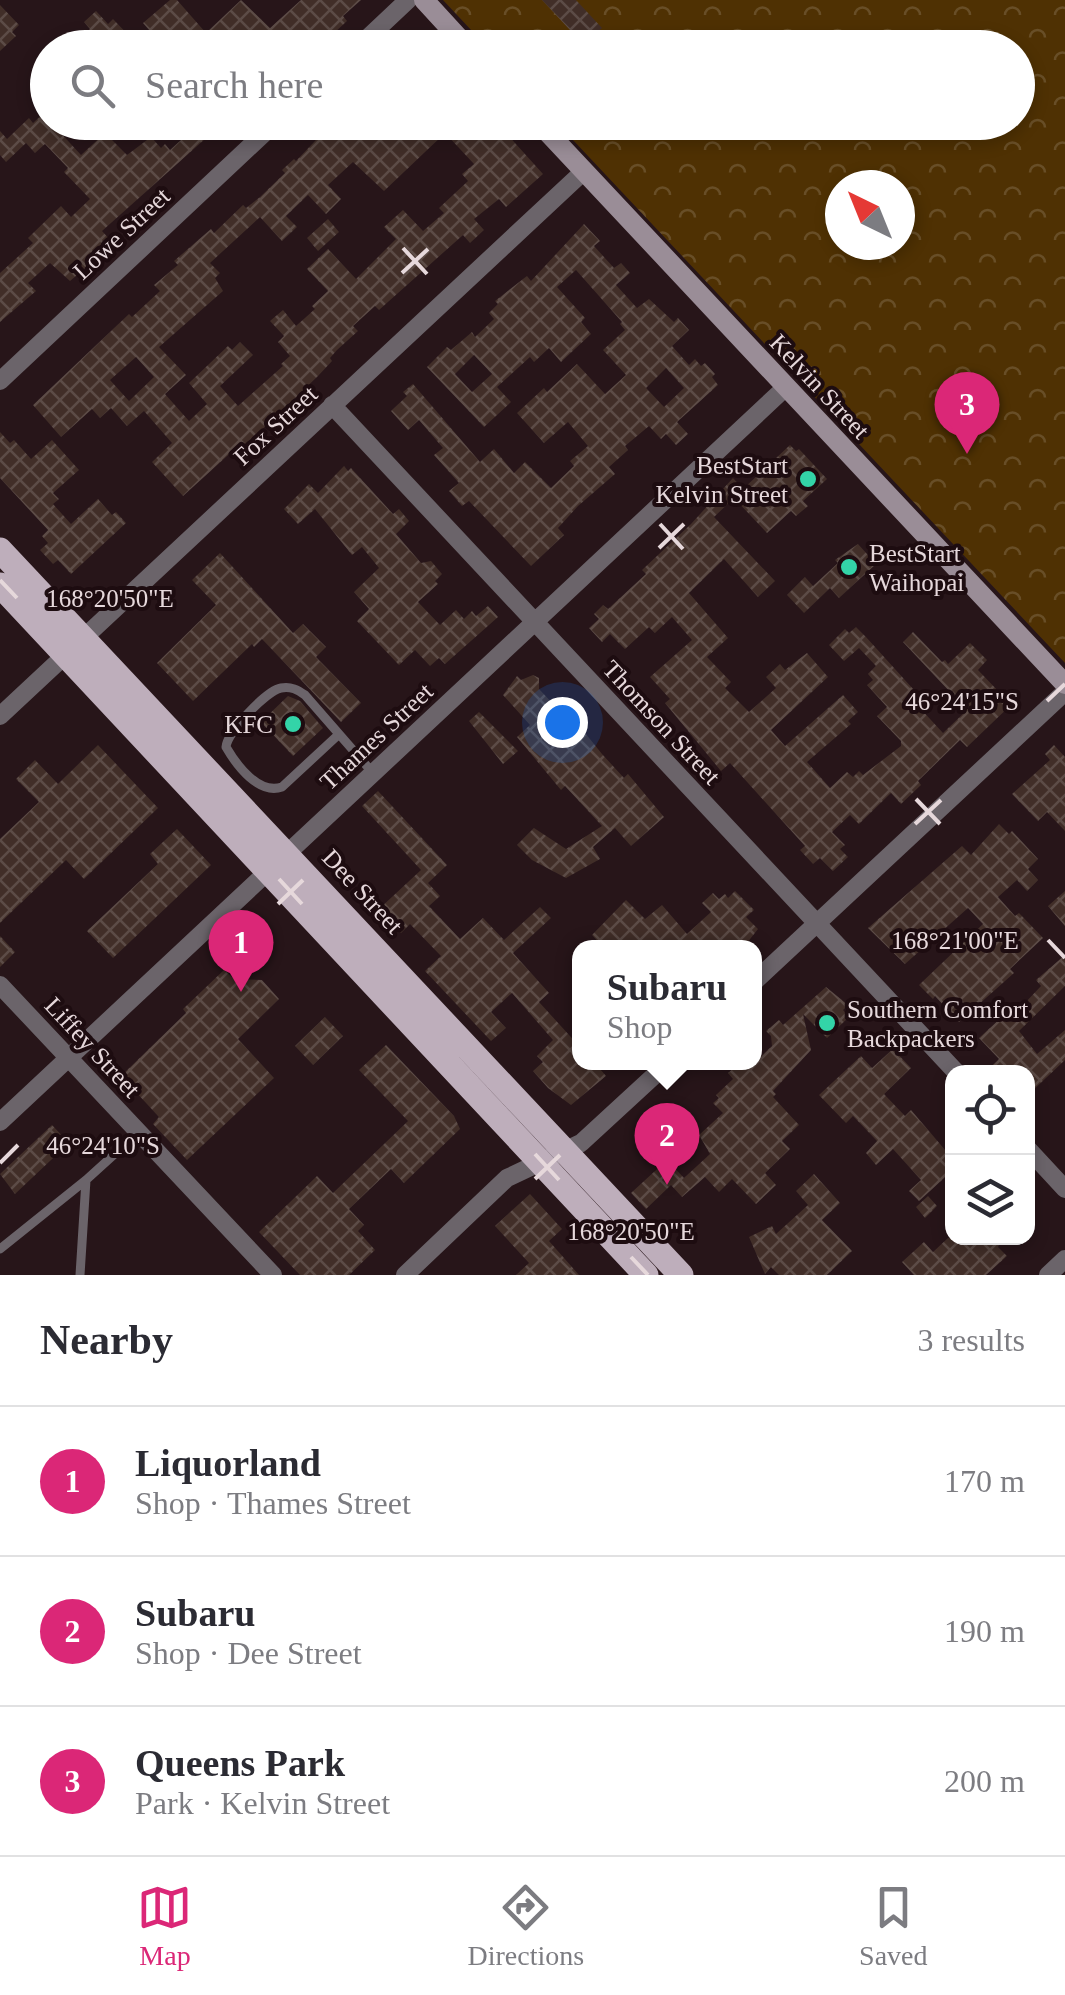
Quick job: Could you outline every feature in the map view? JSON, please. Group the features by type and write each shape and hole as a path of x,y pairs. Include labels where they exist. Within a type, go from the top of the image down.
{"main road":[{"path":"424,0 452,30"},
{"name":"Kelvin Street","path":"555,140 1065,688"},
{"path":"0,550 74,646 552,1156 681,1275"},
{"path":"0,586 74,646"},
{"path":"552,1156 646,1275"}],"street":[{"path":"376,30 408,0"},
{"name":"Lowe Street","path":"0,380 257,140"},
{"name":"Fox Street","path":"0,716 584,171"},
{"name":"Thames Street","path":"0,1122 786,386"},
{"name":"Thomson Street","path":"332,405 949,1065"},
{"path":"762,975 1065,688"},
{"name":"Liffey Street","path":"0,985 273,1275"},
{"path":"404,1275 507,1178 589,1137 660,1070"},
{"path":"1034,1155 1065,1189"},
{"path":"1048,1275 1065,1259"}],"lane":[{"path":"337,736 282,787 269,790 260,786 229,752 226,743 231,731 275,690 298,690 373,773"},
{"path":"0,1249 138,1132"},
{"path":"80,1275 86,1180"}],"green space":[{"path":"443,0 1065,0 1065,663 573,140 1035,140 1035,30 471,30"}],"building":[{"path":"170,0 177,0 203,30 149,30 143,23"},
{"path":"241,0 270,28 301,0 361,0 343,16 347,21 337,30 209,30"},
{"path":"542,0 576,0 602,28 570,30"},
{"path":"0,5 19,25 12,32 16,36 0,51"},
{"path":"96,11 108,24 113,19 124,30 89,30 84,22"},
{"path":"29,118 30,140 67,140 81,155 97,140 112,140 127,155 147,140 154,140 161,148 165,144 170,150 181,140 204,140 102,231 113,243 91,263 70,281 50,263 28,283 36,291 0,322 0,273 33,243 28,238 61,206 71,217 90,199 64,172 68,168 45,144 35,153 26,143 6,162 0,155 0,131 7,139"},
{"path":"316,140 438,140 384,191 353,162 328,185 341,199 326,214 308,195 286,216 297,227 282,241 260,217 210,263 220,273 215,278 223,291 159,347 186,375 165,394 189,421 207,404 189,383 228,346 232,350 240,342 253,355 220,386 238,406 283,366 290,356 278,342 284,336 270,321 283,310 296,326 315,309 312,306 328,291 307,269 328,249 356,279 396,239 384,227 403,210 423,231 444,213 439,208 468,181 462,174 474,164 452,140 512,140 543,174 506,207 499,199 474,219 484,230 470,243 463,235 379,310 375,306 353,326 358,331 337,350 318,376 183,496 152,462 172,443 144,411 127,426 111,408 100,418 92,409 61,437 33,405 129,314 132,317 160,291 154,285 178,265 174,261 211,229 214,233 243,205 246,208 260,197","holes":["136,357 154,377 129,401 110,380"]},
{"path":"328,219 339,232 318,251 307,238"},
{"path":"584,224 600,241 594,246 614,268 621,263 630,273 616,285 637,308 649,299 674,322 678,318 689,330 672,346 689,365 695,359 701,366 705,363 715,374 712,377 718,385 677,422 688,434 676,445 666,434 661,439 649,426 625,446 628,450 609,467 615,474 578,506 558,528 564,535 531,566 469,501 462,506 449,491 459,483 434,455 443,448 419,420 408,430 391,411 413,384 480,462 494,449 514,473 525,462 551,488 574,466 570,461 588,446 568,422 544,443 517,413 577,364 605,394 626,375 603,350 625,330 622,322 576,270 557,287 585,318 581,322 591,334 561,362 549,348 534,362 530,357 497,387 511,402 484,427 427,367 447,347 451,350 472,332 475,337 494,319 489,313 498,304 495,301 527,276 531,281","holes":["474,355 492,374 472,392 455,374","666,368 684,388 664,407 646,388"]},
{"path":"0,432 10,443 14,440 31,459 52,440 79,470 53,493 59,499 53,504 71,524 98,499 112,515 116,512 126,523 71,574 58,560 53,564 40,550 48,543 42,536 48,530 0,478"},
{"path":"790,445 796,451 799,449 827,479 803,501 808,506 796,516 791,511 767,533 734,498 714,517 775,581 758,597 724,559 689,593 728,638 707,657 731,682 725,688 749,712 776,688 766,677 780,664 785,670 807,653 828,677 771,730 785,746 843,695 858,712 848,721 851,724 807,762 830,788 847,772 853,777 859,771 863,775 901,746 901,741 877,716 887,707 867,685 873,680 868,674 876,666 859,648 844,661 829,645 845,629 849,633 856,627 866,637 923,700 918,706 943,733 967,710 903,642 913,632 948,664 970,643 987,660 978,670 1000,693 1004,689 1015,701 967,747 960,740 918,781 921,785 901,804 891,793 859,824 850,815 832,832 845,845 840,849 848,857 833,871 820,858 813,864 800,850 805,846 730,763 721,771 665,703 670,699 650,677 692,640 672,617 655,633 649,627 625,649 610,634 602,642 589,628 599,619 594,614 603,605 608,609 646,574 642,570 733,478 743,489"},
{"path":"344,466 348,471 351,468 393,514 399,509 409,521 396,534 421,563 431,561 442,574 435,581 438,584 418,602 440,625 456,610 464,619 472,611 476,616 488,606 498,617 445,664 439,658 430,666 415,650 399,665 357,621 369,609 354,592 379,568 362,547 352,555 315,509 298,524 284,509 309,484 318,493"},
{"path":"858,544 876,564 839,598 830,588 804,613 787,595 805,577 813,586 838,563 835,560"},
{"path":"220,553 293,633 303,624 326,647 316,657 361,703 341,722 262,639 193,701 157,663 216,605 192,580"},
{"path":"533,675 539,678 539,689 556,707 561,703 602,754 624,778 628,774 664,817 631,846 615,828 593,847 600,859 566,878 532,860 517,845 534,828 566,849 602,826 565,786 561,790 517,737 530,725 503,695 517,676 521,680"},
{"name":"KFC","path":"288,696 300,701 323,728 293,756 261,722"},
{"path":"479,712 518,751 503,764 469,721"},
{"path":"98,745 158,808 84,879 66,860 0,923 0,839 39,802 16,779 35,760 58,784"},
{"path":"1054,745 1065,757 1065,831 1047,812 1038,821 1012,794 1050,760 1045,754"},
{"path":"378,791 447,865 428,883 440,896 429,906 460,939 483,918 504,940 540,907 551,918 513,953 549,993 539,1002 572,1038 572,1070 601,1070 606,1076 571,1105 533,1071 543,1062 537,1056 553,1040 512,993 491,1012 506,1028 491,1041 425,971 441,956 410,924 401,933 379,909 421,870 362,806"},
{"path":"999,824 1009,834 1012,831 1038,859 1028,869 1038,880 1027,891 1017,880 998,897 1043,938 1010,969 1014,973 959,1022 919,985 983,924 968,908 905,964 868,928 962,846 971,855"},
{"path":"177,829 211,865 113,958 87,931 158,864 150,854"},
{"path":"735,891 754,910 746,917 758,929 749,940 597,940 592,935 626,900 645,919 662,905 687,934 711,912 702,903 713,893 719,899 725,894 728,898"},
{"path":"1065,891 1065,926 1048,906"},
{"path":"0,936 15,952 0,967"},
{"path":"1065,955 1065,986 1019,1031 1037,1054 1065,1030 1065,1060 1035,1088 1035,1065 993,1065 999,1059 979,1038 1004,1015 1009,1020 1041,986 1036,980"},
{"path":"224,970 234,979 262,980 279,999 238,1039 274,1078 187,1160 153,1124 159,1117 121,1076"},
{"path":"826,987 848,1005 843,1010 849,1017 827,1038 803,1014 811,1050 773,1091 773,1097 799,1125 782,1141 790,1149 765,1173 776,1185 756,1204 732,1179 719,1192 705,1177 682,1197 671,1185 646,1209 631,1193 667,1160 684,1178 710,1154 699,1135 723,1113 713,1103 733,1079 728,1073 762,1070 762,1055 772,1046 766,1031 779,1020 783,1025"},
{"path":"325,1017 343,1036 313,1065 295,1046"},
{"path":"386,1045 454,1116 460,1129 404,1183 391,1169 349,1209 364,1225 358,1231 375,1250 349,1275 300,1275 259,1232 317,1176 333,1193 408,1121 359,1070"},
{"path":"893,1049 911,1068 884,1094 905,1116 911,1110 945,1150 945,1177 919,1201 909,1191 921,1180 893,1149 876,1165 866,1153 877,1141 853,1116 846,1123 819,1095 861,1056 872,1068"},
{"path":"52,1125 69,1143 15,1194 0,1174"},
{"path":"814,1174 840,1203 822,1220 852,1251 827,1275 779,1275 771,1267 765,1274 749,1237 772,1226 776,1234 808,1205 796,1191"},
{"path":"530,1194 562,1229 549,1241 579,1275 516,1275 529,1263 495,1226"},
{"path":"928,1196 937,1206 925,1218 916,1207"},
{"path":"945,1241 945,1245 999,1245 1007,1256 986,1275 914,1275 902,1262 924,1242 933,1252"}],"place":[{"name":"Queens Park","path":"967,454"},
{"name":"BestStart Kelvin Street","path":"808,479"},
{"name":"BestStart Waihopai","path":"849,567"},
{"name":"KFC","path":"293,724"},
{"name":"Liquorland","path":"241,992"},
{"name":"Southern Comfort Backpackers","path":"827,1023"},
{"name":"Subaru","path":"667,1185"}]}
